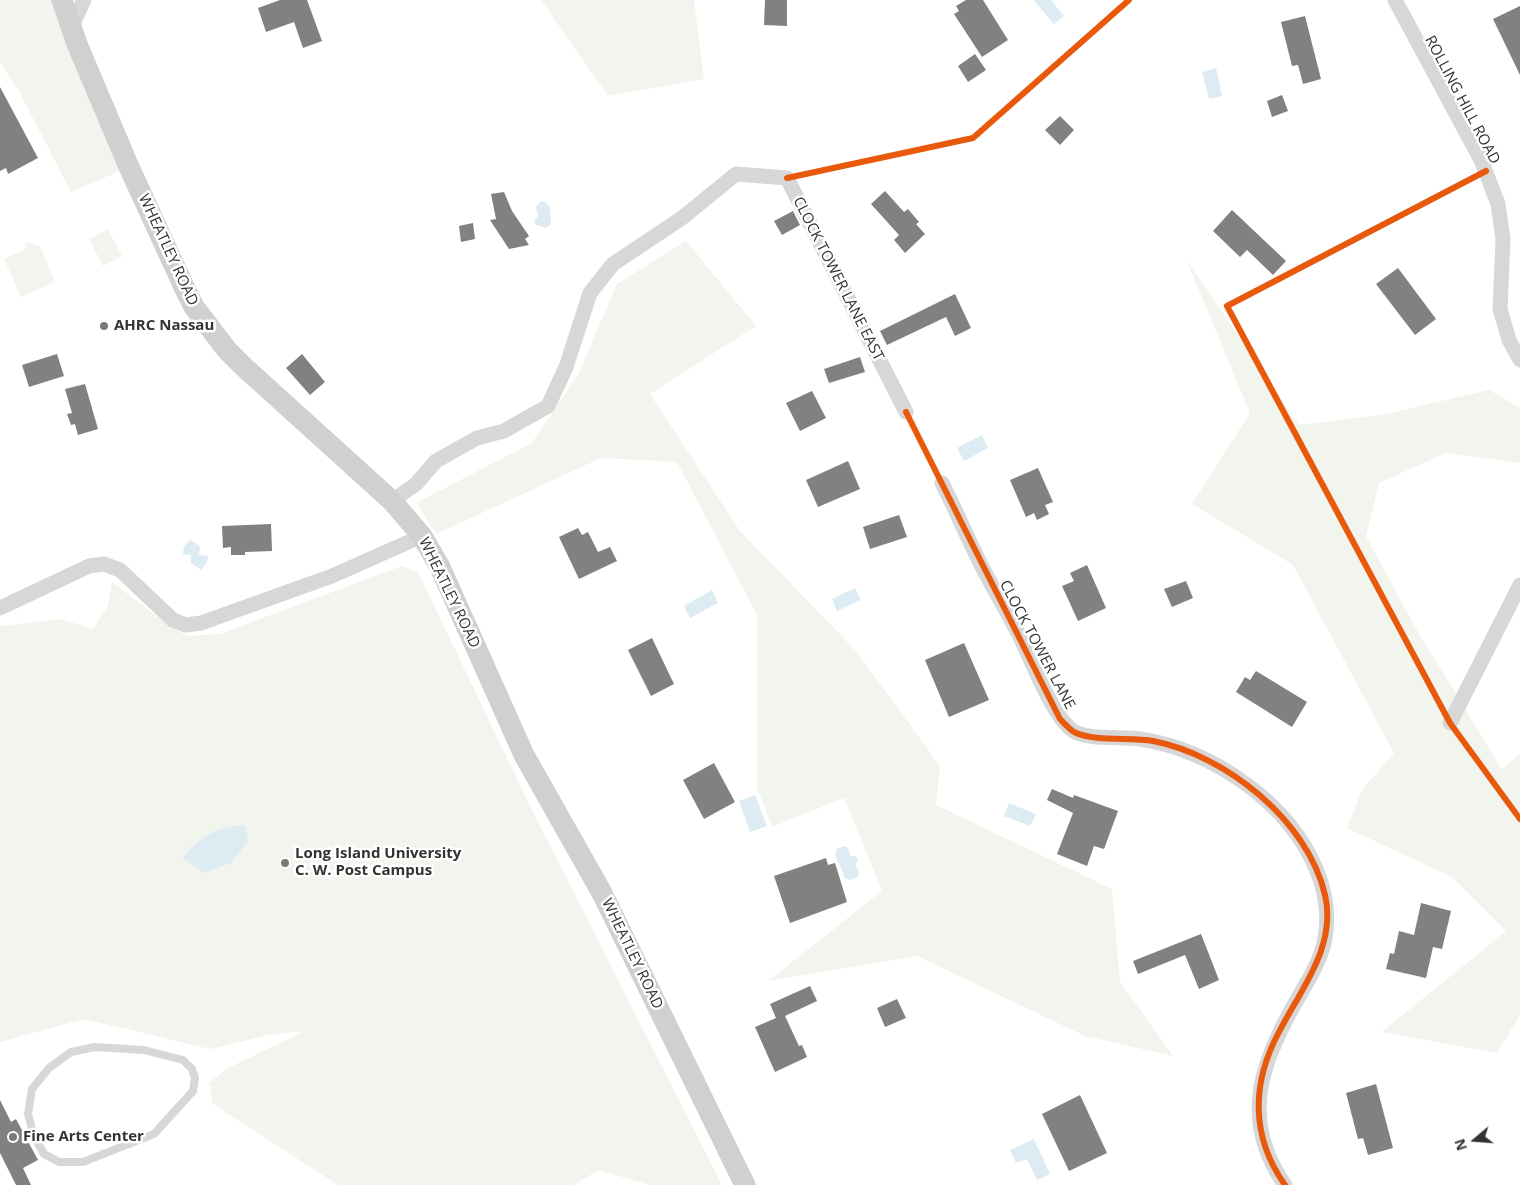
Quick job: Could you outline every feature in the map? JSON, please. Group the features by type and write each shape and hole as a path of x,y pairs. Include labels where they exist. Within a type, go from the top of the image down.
{"main road":[{"name":"WHEATLEY ROAD","path":"62,0 77,44 129,167 194,308 227,350 244,367 392,501 422,536 440,567 524,755 602,894 745,1185"}],"street":[{"path":"72,26 84,0"},
{"name":"ROLLING HILL ROAD","path":"1395,0 1482,162 1498,204 1503,239 1500,309 1509,340 1520,360"},
{"name":"CLOCK TOWER LANE EAST","path":"392,501 416,484 436,461 477,438 504,431 548,406 566,367 590,292 613,264 682,218 736,174 787,178 906,412"},
{"name":"CLOCK TOWER LANE","path":"942,483 987,577 1013,622 1060,719 1074,732 1098,737 1128,738 1155,742 1188,752 1229,773 1274,808 1299,836 1309,853 1325,895 1327,911 1324,940 1315,967 1266,1058 1260,1091 1262,1141 1272,1166 1285,1185"},
{"path":"0,608 89,566 104,564 120,570 173,620 186,625 201,623 332,576 422,536"},
{"path":"1450,723 1520,585"}],"lane":[{"path":"95,1047 144,1050 183,1060 192,1069 195,1078 193,1091 154,1134 84,1162 59,1162 44,1154 34,1136 28,1114 32,1089 49,1068 71,1052 95,1047"}],"shaded area":[{"path":"0,0 62,0 129,167 71,192 20,93 0,62"},
{"path":"541,0 694,0 704,79 608,96"},
{"path":"1051,0 1064,16 1054,24 1034,1"},
{"path":"1216,68 1222,96 1209,99 1202,72"},
{"path":"541,201 546,202 550,207 551,224 546,228 536,225 534,221 538,216 536,207"},
{"path":"108,229 122,256 103,266 89,239"},
{"path":"686,241 756,326 650,394 740,531 856,651 940,766 936,805 1112,889 1120,982 1173,1056 1085,1036 917,956 768,981 882,891 844,798 772,827 757,788 757,615 677,462 601,458 436,534 416,503 532,443 579,373 617,284"},
{"path":"27,242 40,246 55,282 21,297 4,259 25,250"},
{"path":"1186,259 1299,425 1381,415 1489,390 1520,408 1520,463 1446,453 1379,483 1366,536 1414,625 1502,770 1520,753 1520,1015 1497,1053 1382,1032 1506,931 1452,877 1347,828 1362,790 1394,753 1293,565 1192,504 1250,413"},
{"path":"982,435 988,448 964,461 957,448"},
{"path":"190,540 200,546 199,555 208,556 207,562 201,570 191,563 191,555 183,554 184,546"},
{"name":"Long Island University C. W. Post Campus","path":"402,566 418,572 528,802 722,1185 649,1185 599,1170 573,1185 338,1185 213,1104 209,1083 228,1068 305,1031 268,1035 210,1049 84,1019 0,1042 0,626 61,619 93,629 108,606 112,582 159,618 187,636 220,634"},
{"path":"855,588 861,600 837,611 832,599"},
{"path":"712,590 718,603 690,618 684,606"},
{"path":"755,795 767,826 750,832 739,801"},
{"path":"1009,803 1036,814 1030,826 1004,816"},
{"path":"245,825 248,841 231,863 204,873 183,858 196,843 210,834 218,830"},
{"path":"844,846 848,848 851,856 856,856 858,860 855,865 859,872 858,877 850,880 845,878 835,855 837,849"},
{"path":"1034,1139 1050,1174 1037,1180 1027,1159 1016,1163 1010,1150"}],"building":[{"path":"280,0 307,0 322,41 303,48 294,22 266,32 258,8"},
{"path":"765,0 787,0 787,26 764,25"},
{"path":"966,0 983,0 1008,40 982,57 954,14 959,11 956,6"},
{"path":"1520,6 1520,75 1493,19"},
{"path":"1305,16 1321,79 1303,84 1298,65 1292,66 1281,22"},
{"path":"975,54 986,70 968,82 958,66"},
{"path":"0,87 38,158 8,174 6,168 0,171"},
{"path":"1282,95 1288,111 1272,117 1267,101"},
{"path":"1060,116 1074,130 1060,145 1045,130"},
{"path":"885,191 904,212 908,209 919,222 916,224 925,234 905,253 894,240 899,235 871,204"},
{"path":"504,192 512,211 529,236 525,239 529,245 509,249 490,220 496,219 491,194"},
{"path":"1232,210 1286,261 1273,275 1247,250 1240,257 1213,231"},
{"path":"793,211 800,225 782,235 774,221"},
{"path":"473,223 475,239 461,242 459,226"},
{"path":"1398,268 1436,319 1415,335 1376,284"},
{"path":"955,294 971,328 955,336 946,317 887,345 880,331"},
{"path":"57,354 64,376 29,387 22,365"},
{"path":"302,354 325,382 310,395 286,368"},
{"path":"860,357 865,372 829,383 824,369"},
{"path":"85,384 98,429 78,435 75,424 71,425 67,414 72,413 65,389"},
{"path":"812,391 826,418 800,431 786,403"},
{"path":"848,461 860,489 818,507 806,480"},
{"path":"1038,468 1053,502 1045,505 1049,514 1037,520 1034,513 1026,517 1010,480"},
{"path":"899,515 907,537 870,549 863,527"},
{"path":"271,524 272,551 245,552 245,555 231,555 231,547 223,548 222,526"},
{"path":"578,528 582,535 588,532 598,552 610,547 617,561 579,579 559,537"},
{"path":"1087,565 1106,608 1078,621 1062,586 1074,581 1070,573"},
{"path":"1186,581 1193,598 1172,607 1164,589"},
{"path":"652,638 674,684 651,696 628,650"},
{"path":"964,643 989,700 949,717 925,660"},
{"path":"1256,671 1307,702 1292,727 1236,692 1245,677 1250,680"},
{"path":"714,763 735,802 704,819 683,780"},
{"path":"1052,789 1073,798 1074,795 1118,811 1104,849 1094,846 1087,866 1057,854 1073,813 1047,800"},
{"path":"826,858 828,865 835,863 847,902 790,923 774,876"},
{"path":"1421,903 1451,911 1442,949 1433,947 1426,978 1386,969 1390,953 1394,954 1399,931 1414,935"},
{"path":"1201,934 1219,980 1199,989 1185,955 1138,974 1133,961"},
{"path":"810,986 817,1001 785,1016 799,1046 802,1045 807,1057 775,1072 755,1027 776,1018 770,1004"},
{"path":"897,999 906,1018 885,1027 877,1008"},
{"path":"1376,1084 1393,1148 1368,1155 1363,1138 1358,1139 1346,1093"},
{"path":"1080,1095 1107,1153 1069,1171 1042,1114"},
{"name":"Fine Arts Center","path":"0,1100 11,1122 16,1119 38,1160 23,1168 31,1185 16,1185 0,1153"}],"cycle path":[{"path":"787,178 973,138 1129,0"},
{"path":"1486,171 1227,306 1450,723 1520,819"},
{"path":"906,412 1060,719 1072,731 1082,735 1153,741 1181,749 1235,776 1282,817 1301,842 1316,868 1325,895 1327,914 1326,932 1322,949 1270,1052 1263,1071 1260,1091 1259,1110 1266,1148 1274,1167 1285,1185"}],"place":[{"name":"AHRC Nassau","path":"104,326"},
{"name":"Long Island University C. W. Post Campus","path":"285,863"},
{"name":"Fine Arts Center","path":"13,1137"}]}
